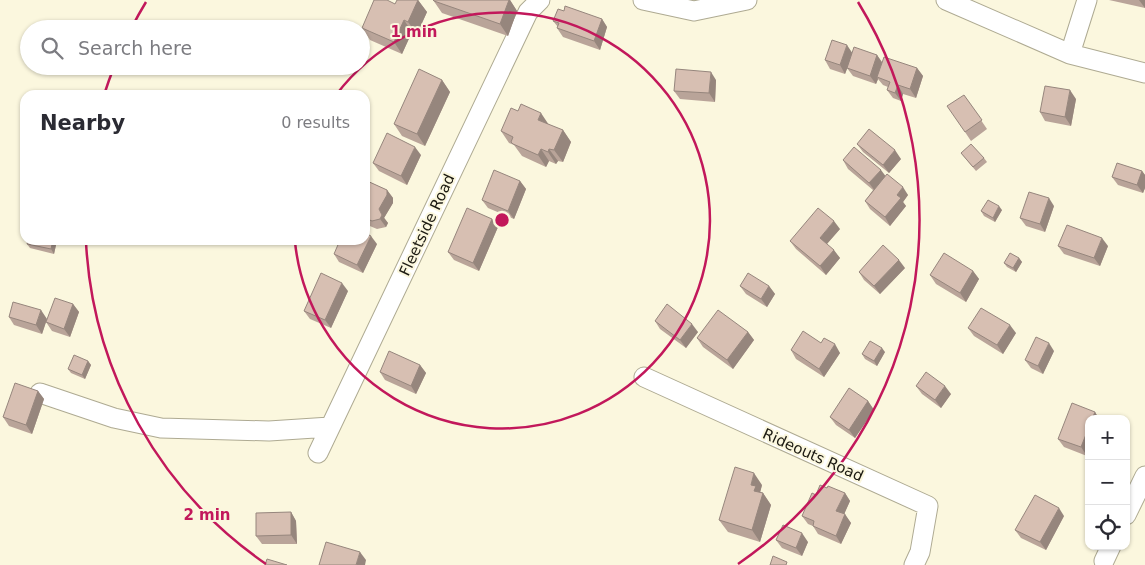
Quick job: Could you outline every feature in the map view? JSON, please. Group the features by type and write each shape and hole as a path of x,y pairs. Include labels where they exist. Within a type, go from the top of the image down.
{"street":[{"name":"Fleetside Road","path":"318,453 528,12 540,0"},
{"path":"643,0 694,11 747,0"},
{"path":"946,0 1070,54 1145,73"},
{"path":"1070,54 1086,0"},
{"name":"Rideouts Road","path":"644,377 928,506 920,552 914,565"},
{"path":"40,393 114,418 161,428 269,431 330,426"},
{"path":"1130,506 1145,476"}],"building":[{"path":"374,0 387,0 395,4 397,0 418,0 408,22 404,20 394,42 370,32 370,20 365,20"},
{"path":"433,0 509,0 500,24"},
{"path":"565,6 602,19 594,41 557,28 559,23 553,21 558,9 564,11"},
{"path":"832,40 847,45 840,65 825,60"},
{"path":"854,47 877,55 870,76 847,68"},
{"path":"884,57 917,68 910,89 898,85 895,93 887,90 890,82 877,77"},
{"path":"419,69 442,80 417,134 394,124"},
{"path":"676,69 711,72 709,93 674,91"},
{"path":"1045,86 1070,90 1065,117 1040,112"},
{"path":"964,95 982,120 965,132 947,106"},
{"path":"521,104 541,113 538,120 563,130 554,150 549,149 548,152 541,149 538,155 513,144 511,142 513,137 501,131 511,108 518,111"},
{"path":"869,129 895,150 883,165 857,144"},
{"path":"387,133 415,147 401,176 373,163"},
{"path":"971,144 984,158 973,167 961,153"},
{"path":"854,147 881,170 869,183 843,160"},
{"path":"1117,163 1142,171 1137,185 1112,177"},
{"path":"494,170 520,181 508,211 482,200"},
{"path":"887,174 903,187 897,195 901,198 885,217 865,201"},
{"path":"370,182 387,190 387,195 379,209 382,215 380,219 370,220"},
{"path":"1029,192 1049,198 1040,224 1020,218"},
{"path":"988,200 999,206 993,218 981,211"},
{"path":"467,208 492,219 473,263 448,252"},
{"path":"818,208 834,221 820,238 834,250 820,266 790,241"},
{"path":"1067,225 1102,238 1094,258 1058,246"},
{"path":"32,245 52,245 51,249"},
{"path":"338,245 367,245 357,265 334,254"},
{"path":"883,245 899,260 874,286 859,272"},
{"path":"944,253 973,271 960,293 930,275"},
{"path":"1010,253 1019,258 1013,268 1004,263"},
{"path":"321,273 342,283 325,320 304,311"},
{"path":"748,273 769,286 761,299 740,286"},
{"path":"55,298 73,304 64,329 46,322"},
{"path":"13,302 41,310 36,325 9,317"},
{"path":"667,304 692,324 680,340 655,321"},
{"path":"981,308 1010,325 997,345 968,328"},
{"path":"718,310 748,332 727,360 697,338"},
{"path":"803,331 821,343 824,338 835,344 819,369 791,350"},
{"path":"1036,337 1049,343 1038,366 1025,360"},
{"path":"870,341 882,348 874,361 862,354"},
{"path":"389,351 420,365 411,386 380,372"},
{"path":"74,355 88,361 82,375 68,369"},
{"path":"926,372 945,386 935,400 916,386"},
{"path":"15,383 38,391 26,425 3,417"},
{"path":"849,388 868,401 849,430 830,417"},
{"path":"1072,403 1095,412 1094,415 1085,415 1085,437 1081,447 1058,439"},
{"path":"735,467 754,473 751,485 756,486 754,491 763,493 752,530 719,520"},
{"path":"820,485 845,493 836,511 845,514 836,536 813,526 814,521 802,516 812,493 816,495"},
{"path":"1035,495 1059,508 1040,542 1015,530"},
{"path":"291,512 291,535 256,536 256,513"},
{"path":"783,525 802,533 796,548 776,540"},
{"path":"326,542 360,552 356,565 319,565"},
{"path":"773,556 787,562 786,565 770,565"},
{"path":"267,559 287,565 265,565"}]}
